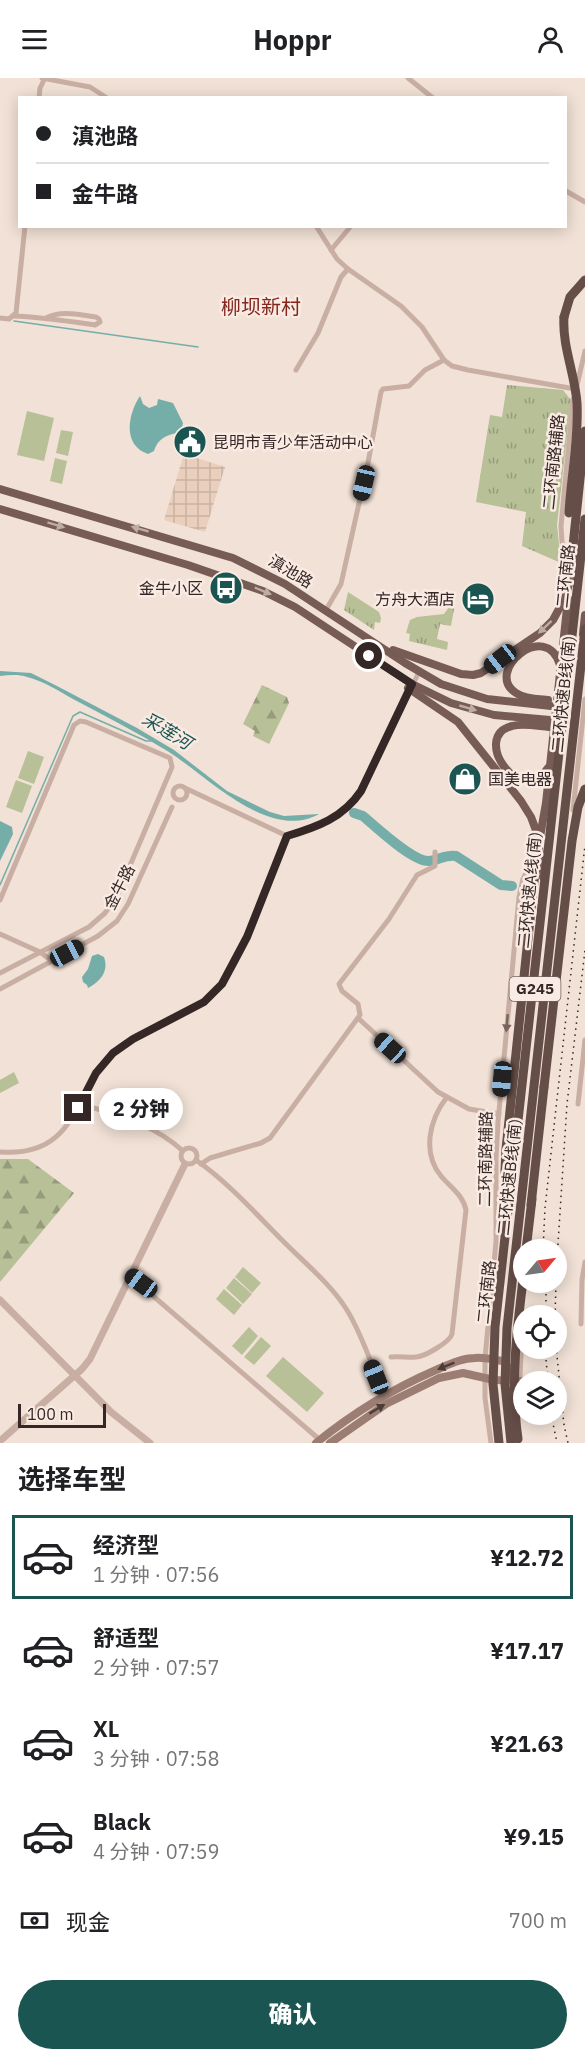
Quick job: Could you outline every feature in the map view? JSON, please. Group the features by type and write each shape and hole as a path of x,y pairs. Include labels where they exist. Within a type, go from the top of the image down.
{"highway":[{"path":"571,576 578,411 575,384 564,333 564,317 570,297 585,280"},
{"path":"572,513 585,431"},
{"name":"二环快速A线(南)","path":"500,1443 494,1404 493,1363 585,519"},
{"name":"二环快速B线(南)","path":"514,1442 507,1412 505,1363 585,633"},
{"path":"531,1205 572,841 578,807 585,789"},
{"path":"508,1211 505,1158 538,843"},
{"path":"522,1195 544,1087"},
{"path":"528,1239 533,1179 530,1147 531,1113"},
{"path":"514,1442 515,1413 508,1381 514,1369 522,1293"}],"main road":[{"name":"滇池路","path":"0,489 196,545 233,558 267,573 419,672 456,690 487,699 551,703 514,692 508,682 508,669 519,654 536,647 552,651 561,666"},
{"name":"滇池路","path":"0,509 240,582 295,607 413,687"},
{"path":"361,634 416,660 461,674 477,674 547,627 561,607 585,526"},
{"name":"二环南路","path":"500,1443 508,1381 494,1360 585,536"},
{"path":"538,843 550,765 571,576"},
{"name":"二环南路","path":"494,1360 522,1178 585,615"},
{"path":"413,687 423,679 433,680"},
{"path":"413,687 421,696 449,714 463,728 524,806 533,822 538,843 545,899"},
{"path":"413,687 476,711 550,724 509,727 500,733 496,746 505,769 519,778 530,780 537,778 546,772 550,765"},
{"path":"318,1442 362,1408 386,1394 464,1359 494,1360 510,1369 508,1381 463,1373 440,1378 386,1404 330,1443"}],"street":[{"path":"408,78 430,96"},
{"path":"39,96 43,79 90,87 104,96"},
{"path":"567,192 585,202"},
{"path":"0,318 9,319 16,313 25,228"},
{"path":"317,228 348,268 407,312 422,327 444,360 452,366 575,389"},
{"path":"332,250 349,228"},
{"path":"296,370 318,333 341,277 348,268"},
{"path":"13,316 94,325 100,322 96,317 60,313 46,318"},
{"name":"二环南路辅路","path":"571,576 561,526 575,389 585,351"},
{"path":"326,610 341,584 381,392 388,387 409,386 425,370 444,360"},
{"path":"174,790 181,786 287,836 332,820 355,799 379,757 419,672"},
{"path":"528,1239 585,699"},
{"path":"0,900 74,725 80,721 170,758 172,767 117,897 110,907 89,927 0,973"},
{"path":"165,782 174,790 176,798 184,799 201,795"},
{"path":"172,807 184,799 187,794 185,788"},
{"path":"172,807 174,790"},
{"name":"金牛路","path":"0,989 98,936 117,921 128,904 172,807"},
{"path":"0,1152 24,1152 46,1144 63,1130 81,1104 96,1073 113,1053 133,1039 204,1002 222,984 247,937 287,836"},
{"name":"二环南路辅路","path":"490,1443 485,1378 494,1360 496,1165 499,1114 519,897 523,879 538,843"},
{"path":"185,1164 192,1164 261,1143 270,1138 358,1018 360,1010 358,1004 342,991 339,984 389,919 417,875 435,866 435,852"},
{"path":"0,934 40,952 52,961"},
{"path":"358,1018 438,1092 469,1109 499,1114"},
{"path":"578,1104 585,1040"},
{"path":"392,1357 417,1358 447,1342 452,1334 466,1210 462,1198 437,1170 429,1136 435,1116 447,1097"},
{"path":"81,1104 131,1118 172,1140 183,1151"},
{"path":"185,1164 181,1159 183,1151 189,1148 194,1150 198,1162 210,1170 249,1207 341,1301 354,1322 376,1377 386,1394"},
{"path":"0,1441 90,1359 185,1164"},
{"path":"581,1324 582,1280 585,1262"},
{"path":"130,1276 318,1442"},
{"path":"508,1381 524,1293"},
{"path":"0,1300 111,1412 150,1443"}],"green space":[{"path":"507,385 563,390 571,400 557,525 561,563 522,546 526,512 476,502 490,415 502,417"},
{"path":"27,411 54,418 44,461 17,455"},
{"path":"61,430 73,432 68,456 56,453"},
{"path":"55,458 67,461 62,484 50,481"},
{"path":"348,592 379,612 380,623 375,622 374,630 344,610"},
{"path":"452,603 455,604 451,626 440,624 437,639 448,642 447,650 409,641 410,634 406,633 410,620 444,614"},
{"path":"262,685 287,697 289,703 269,744 253,736 255,731 243,724"},
{"path":"28,751 44,757 34,784 18,778"},
{"path":"16,780 32,786 22,813 6,807"},
{"path":"14,1072 19,1083 0,1093 0,1080"},
{"path":"0,1159 28,1159 74,1193 0,1282"},
{"path":"243,1267 261,1283 252,1293 235,1277"},
{"path":"234,1278 252,1294 243,1304 226,1288"},
{"path":"224,1289 242,1305 234,1315 216,1299"},
{"path":"249,1327 258,1336 242,1355 232,1346"},
{"path":"261,1337 271,1346 254,1365 244,1357"},
{"path":"283,1357 324,1393 307,1412 266,1376"}],"shaded area":[{"path":"184,454 225,467 205,532 164,520"}],"water":[{"path":"140,396 143,404 149,408 157,405 158,399 173,403 183,423 181,432 164,437 154,451 148,454 134,444 131,436 130,420"},
{"name":"采莲河","path":"0,671 31,673 57,686 137,728 174,750 227,791 270,812 284,816 319,814 300,820 280,820 260,813 220,790 169,752 121,725 45,684 21,675 0,676"},
{"path":"0,821 12,827 13,834 0,861"},
{"path":"98,954 104,957 105,971 97,982 88,988 82,977 88,969 92,956"}],"waterway":[{"path":"14,321 198,347"},
{"path":"0,885 73,716 80,712 146,741 151,741"},
{"name":"采莲河","path":"354,813 363,816 395,843 422,860 429,861 456,856 501,885 512,886"}],"railway":[{"path":"544,1239 585,845"},
{"path":"558,1239 567,1104 585,950"},
{"path":"546,1293 546,1305"},
{"path":"555,1305 556,1293"},
{"path":"546,1359 547,1371"},
{"path":"557,1359 568,1443"},
{"path":"553,1425 557,1443"}],"place":[{"name":"昆明市青少年活动中心","path":"190,442"},
{"name":"金牛小区","path":"226,588"},
{"name":"方舟大酒店","path":"478,599"},
{"name":"国美电器","path":"465,779"}],"district":[{"name":"柳坝新村","path":"261,307"}],"route":[{"path":"78,1108 96,1073 113,1053 124,1044 212,996 235,963 287,836 332,820 349,807 361,791 412,684 369,656"}]}
